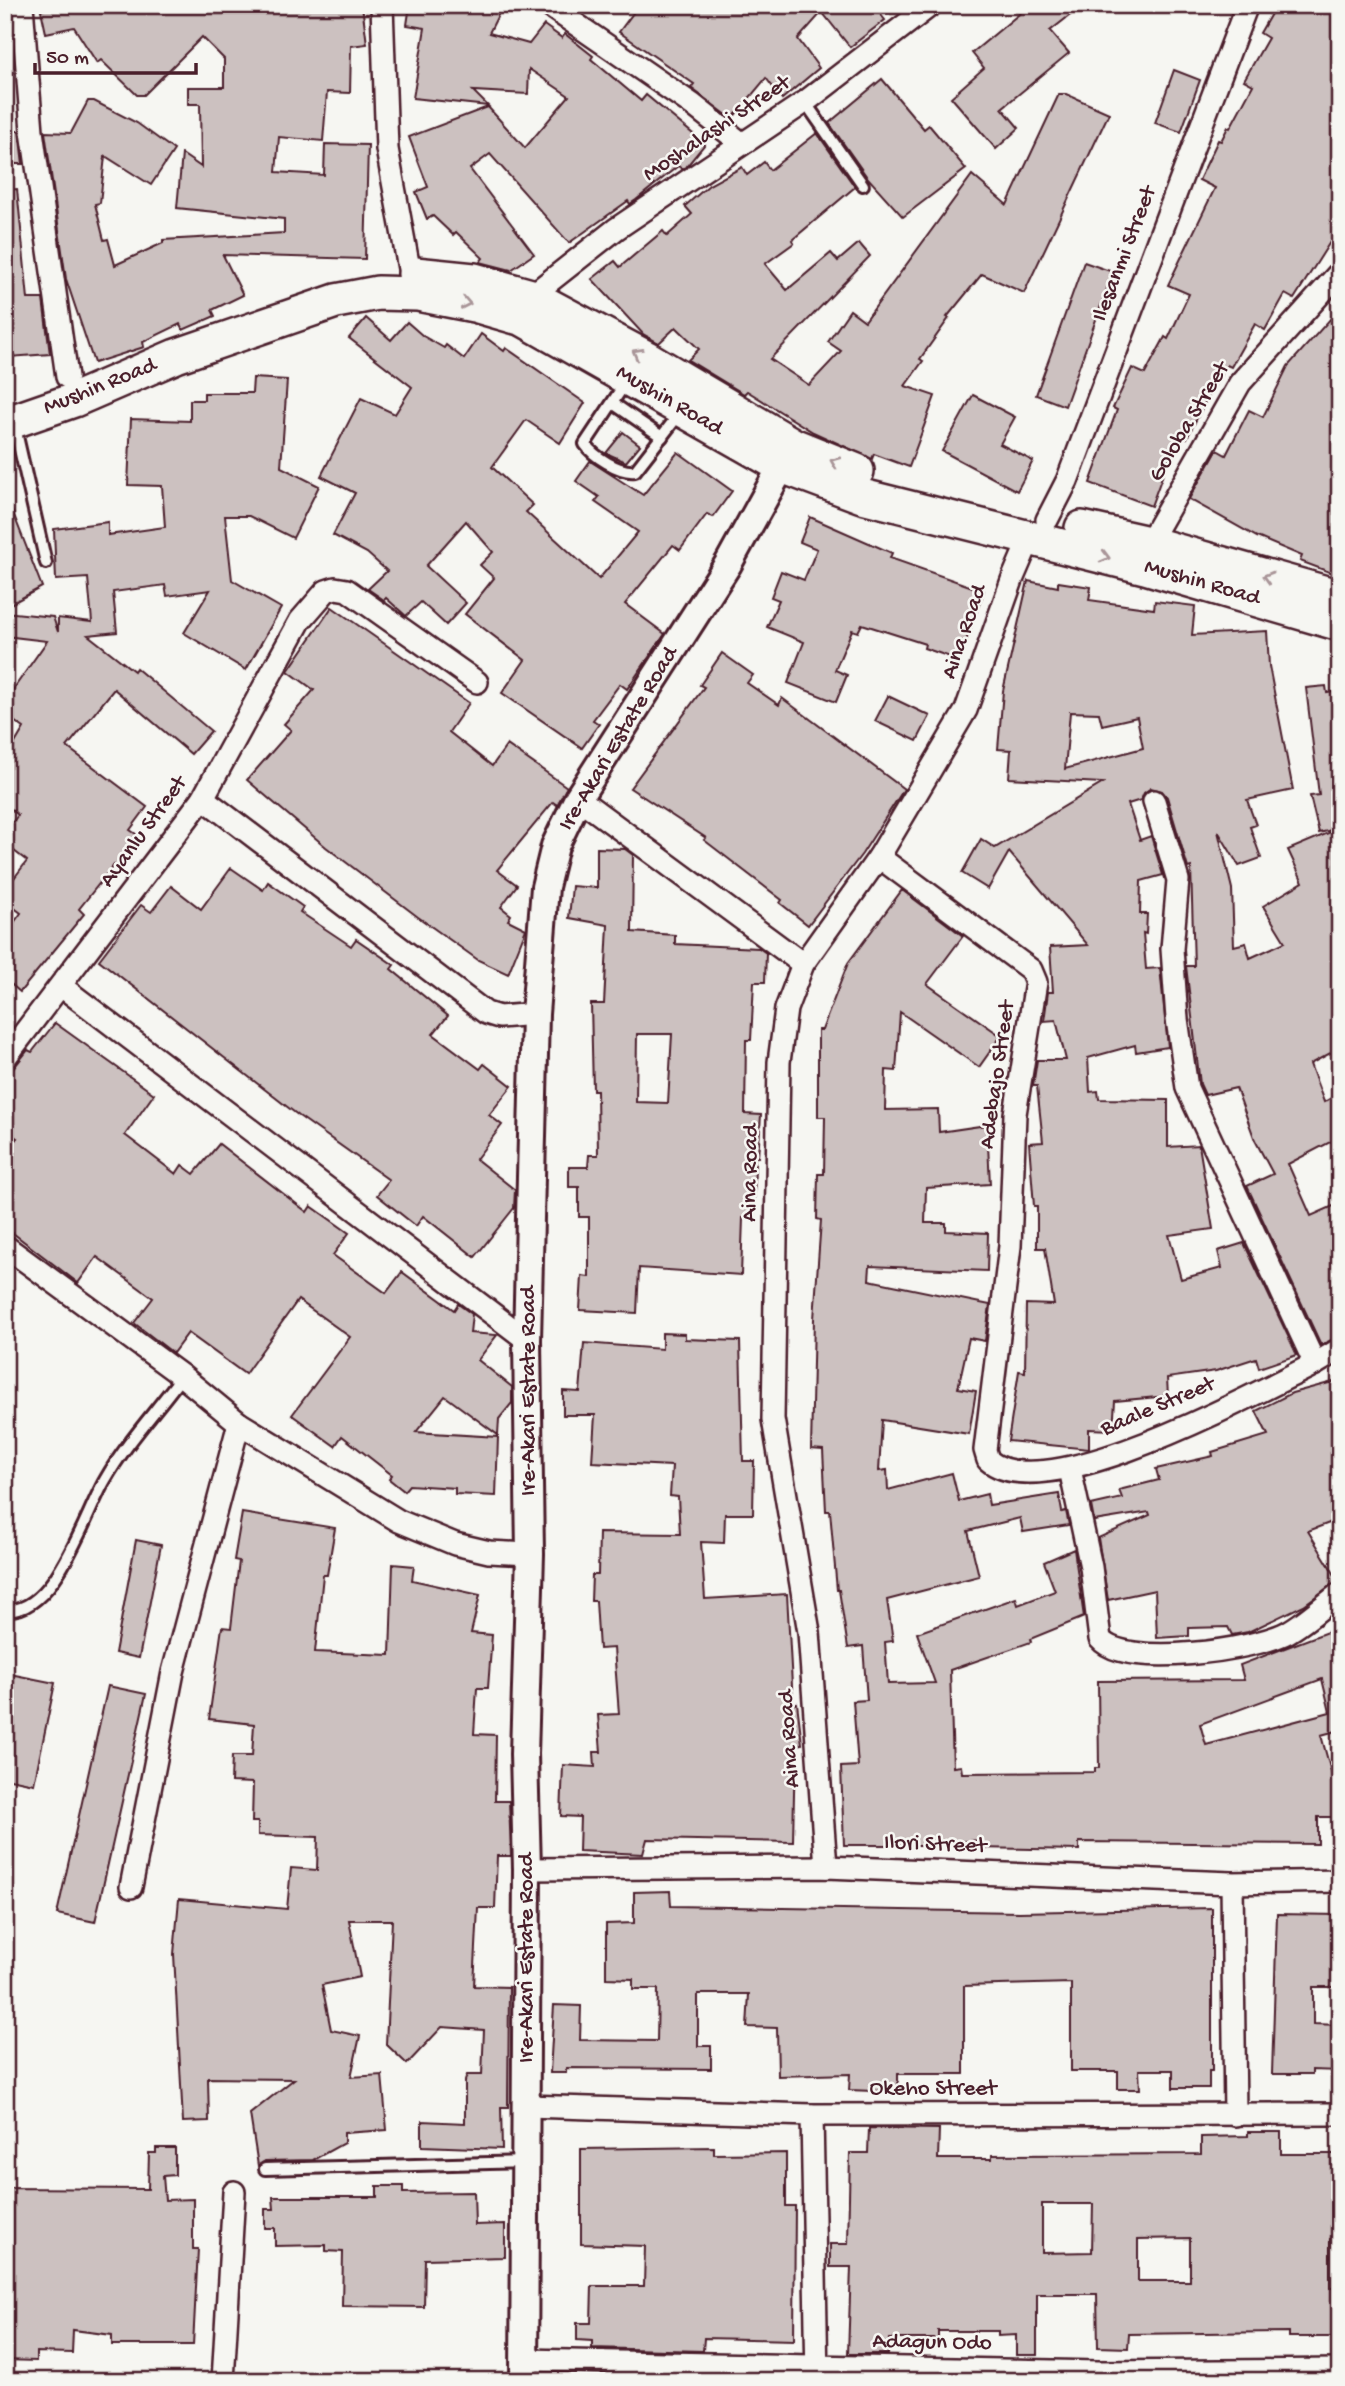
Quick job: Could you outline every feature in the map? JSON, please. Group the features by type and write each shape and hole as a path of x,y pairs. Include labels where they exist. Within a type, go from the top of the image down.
{"main road":[{"name":"Mushin Road","path":"8,416 67,377 266,301 333,280 377,273 474,280 531,296 655,363 793,445 868,476 1039,529 1145,567 1340,624"},
{"name":"Mushin Road","path":"8,416 271,321 336,301 377,293 429,296 523,319 622,390 683,410 782,466 862,496 1039,529 1149,543 1340,597"}],"street":[{"path":"22,5 32,131 67,377"},
{"path":"383,5 387,149 410,274"},
{"path":"548,5 693,105 741,144"},
{"name":"Moshalashi Street","path":"531,296 616,229 806,102 931,5"},
{"name":"Ilesanmi Street","path":"1039,529 1072,468 1247,5"},
{"name":"Goloba Street","path":"1149,543 1241,383 1340,272"},
{"name":"Ire-Akari Estate Road","path":"524,2370 527,1869 524,1754 530,1554 527,1340 535,1014 545,887 555,846 578,799 728,564 782,466"},
{"name":"Aina Road","path":"826,1867 809,1632 772,1419 779,1062 786,1009 803,964 879,857 966,710 1012,580 1039,529"},
{"name":"Ayanlu Street","path":"5,1058 203,798 300,621 326,591 335,588 347,590 477,682"},
{"path":"203,798 485,1013 499,1017 535,1014"},
{"path":"578,799 803,964"},
{"path":"1154,801 1178,880 1172,948 1177,1019 1187,1088 1315,1364"},
{"name":"Adebajo Street","path":"879,857 1031,970 1036,982 1015,1114 1010,1245 985,1450 988,1460"},
{"path":"61,986 527,1340"},
{"path":"5,1246 182,1376 239,1423 417,1530 455,1545 489,1552 530,1554"},
{"name":"Baale Street","path":"988,1460 1004,1470 1070,1469 1147,1444 1315,1364 1340,1349"},
{"path":"131,1886 173,1672 239,1423"},
{"path":"1070,1469 1091,1567 1100,1639 1111,1648 1150,1655 1196,1652 1264,1640 1287,1633 1340,1593"},
{"name":"Ilori Street","path":"527,1869 826,1867 1233,1883 1340,1881"},
{"path":"1233,1883 1235,2115"},
{"name":"Okeho Street","path":"527,2106 812,2115 1340,2114"},
{"path":"812,2115 817,2374"},
{"path":"223,2381 234,2192"},
{"name":"Adagun Odo","path":"524,2370 1098,2376 1340,2370"}],"lane":[{"path":"806,102 863,185"},
{"path":"662,437 622,390 585,444 598,456 624,471 635,471 662,437 683,410"},
{"path":"8,416 28,473 46,563"},
{"path":"5,1610 15,1611 33,1601 48,1587 84,1528 105,1480 182,1376"},
{"path":"265,2169 525,2162"}],"building":[{"path":"63,5 362,5 367,44 351,46 350,93 327,92 323,141 279,137 276,172 324,175 325,144 368,145 365,259 223,255 243,295 212,310 215,316 183,330 180,324 143,342 144,347 94,363 66,279 45,132 71,133 88,101 94,101 137,123 174,150 151,185 105,156 100,203 95,204 104,240 108,239 115,265 163,243 163,240 284,233 284,219 177,208 182,154 201,167 200,104 188,104 188,87 224,87 224,59 202,37 144,95 137,95 101,60 97,63 74,27 46,33 41,10"},
{"path":"410,5 503,5 489,33 529,44 544,25 562,38 565,34 641,101 646,95 705,144 687,166 682,169 678,166 636,200 630,204 628,201 569,243 490,154 470,169 534,254 511,270 480,262 483,258 456,232 453,235 433,216 427,219 416,192 428,187 409,137 488,107 525,148 569,96 529,69 528,94 473,91 488,106 413,98 425,28 407,25"},
{"path":"639,5 873,5 885,20 850,47 822,12 798,39 819,68 782,99 766,78 732,119 691,88 694,84 619,32"},
{"path":"1030,5 1083,5 1050,31 1069,53 1002,108 1019,128 996,149 951,97 984,68 972,53"},
{"path":"1276,5 1340,5 1340,248 1330,242 1294,299 1285,294 1265,330 1255,324 1231,367 1227,365 1207,398 1187,438 1178,434 1151,506 1090,483 1117,410 1113,408 1132,368 1145,374 1165,337 1168,339 1189,294 1168,285 1215,188 1199,180 1218,140 1221,141 1228,127 1230,128 1253,85 1244,80 1268,38 1260,33"},
{"path":"1174,70 1200,80 1181,132 1155,123"},
{"path":"882,79 924,129 929,125 966,169 903,217 867,177 829,123"},
{"path":"1059,94 1066,94 1109,113 1024,293 982,274 947,317 949,318 920,359 923,361 905,386 935,396 909,467 874,454 872,459 813,432 747,391 744,394 688,360 699,349 676,327 659,343 643,334 592,279 615,261 620,267 663,231 667,236 692,214 685,206 709,185 742,167 747,175 764,162 770,170 817,133 855,187 792,240 794,243 765,264 787,290 831,253 838,261 859,243 870,256 770,359 809,385 841,351 828,342 850,310 865,321 972,175 1007,205"},
{"path":"5,131 19,131 23,164 5,164"},
{"path":"17,189 28,299 43,299 50,354 9,357 8,335 11,334 5,288 5,190"},
{"path":"1084,262 1113,272 1065,406 1036,395"},
{"path":"1340,308 1340,576 1300,561 1302,556 1257,537 1189,499 1217,450 1226,455 1249,410 1263,417 1288,366"},
{"path":"366,318 391,340 407,322 423,336 444,348 446,345 464,359 481,334 504,351 506,348 585,403 560,443 526,420 492,467 533,505 526,512 599,579 638,532 595,502 599,497 576,481 590,461 643,495 678,452 732,491 713,517 707,514 680,550 673,545 625,604 665,634 627,689 620,684 593,720 599,724 582,748 502,693 525,660 465,614 494,578 480,565 493,552 466,521 426,566 466,603 446,625 421,602 406,616 386,598 384,600 368,589 387,571 367,553 333,535 355,493 321,476 361,398 395,414 412,387 349,338"},
{"path":"253,378 287,380 281,467 319,486 293,538 249,516 225,516 232,580 281,608 246,670 184,633 210,590 167,596 165,585 113,592 117,632 88,635 134,671 136,668 211,731 191,754 114,689 67,747 147,807 130,830 139,836 119,868 114,865 79,909 84,914 20,992 5,979 5,935 21,913 5,901 5,890 27,861 5,844 5,832 18,815 5,804 5,760 24,728 5,715 5,701 47,641 5,636 5,612 53,617 58,632 58,618 92,622 88,578 56,580 54,529 108,522 108,535 165,527 162,486 128,485 131,419 190,421 190,400 204,400 204,393 252,393"},
{"path":"973,395 1015,417 1000,444 1033,461 1017,491 942,451"},
{"path":"623,432 640,445 626,462 606,453"},
{"path":"8,500 42,587 5,607 5,501"},
{"path":"810,517 892,553 890,558 984,591 959,660 924,648 925,644 862,624 858,632 852,630 835,670 847,675 836,702 788,683 804,642 767,627 779,600 771,597 781,571 804,580 817,549 800,542"},
{"path":"1028,581 1058,587 1058,582 1091,587 1089,600 1154,609 1155,601 1195,606 1192,635 1267,631 1269,666 1293,790 1247,800 1256,825 1250,827 1261,858 1239,866 1218,831 1232,889 1234,946 1246,943 1250,958 1285,942 1263,906 1303,882 1288,850 1333,831 1340,846 1340,1048 1310,1064 1324,1102 1340,1093 1340,1137 1288,1164 1311,1216 1340,1203 1340,1336 1321,1345 1247,1186 1273,1174 1255,1140 1236,1088 1205,1095 1200,1084 1186,966 1194,966 1191,867 1188,868 1167,797 1162,791 1151,788 1144,793 1141,800 1128,804 1140,840 1151,836 1163,875 1141,881 1140,914 1147,914 1146,934 1143,933 1146,969 1160,968 1168,1047 1136,1052 1135,1045 1088,1058 1090,1092 1098,1091 1099,1099 1168,1100 1168,1147 1199,1145 1213,1229 1169,1235 1181,1279 1222,1268 1218,1251 1244,1243 1297,1355 1259,1368 1256,1358 1216,1371 1167,1378 1168,1396 1115,1401 1113,1430 1089,1429 1089,1449 1008,1441 1019,1371 1025,1372 1026,1304 1054,1305 1045,1248 1037,1248 1037,1206 1034,1206 1029,1143 1043,1142 1037,1086 1033,1086 1037,1060 1066,1060 1056,1020 1044,1021 1048,992 1053,992 1050,947 1088,945 1009,852 988,889 962,873 981,839 995,848 1103,783 1009,778 1011,750 998,749 1003,691","holes":["1070,712 1099,713 1102,725 1137,717 1143,748 1065,769"]},
{"path":"332,607 469,703 449,732 492,766 507,745 567,787 557,805 553,802 497,870 517,885 501,907 511,915 508,920 526,929 508,974 478,960 418,917 326,847 247,780 291,730 284,724 314,690 288,671"},
{"path":"722,653 753,675 747,683 779,705 782,698 904,789 862,854 808,925 780,903 782,900 704,840 706,838 630,788 704,687 700,685"},
{"path":"1326,686 1327,693 1340,691 1340,828 1319,833 1310,796 1319,795 1306,688"},
{"path":"888,696 930,716 917,741 875,721"},
{"path":"597,848 625,849 633,855 632,932 675,935 675,944 759,948 766,953 765,982 754,982 751,1040 746,1040 745,1114 761,1115 758,1157 755,1157 754,1218 743,1218 741,1275 639,1268 637,1313 580,1310 582,1276 589,1277 589,1217 579,1217 579,1187 569,1187 569,1167 588,1167 589,1155 598,1155 591,1004 604,1004 608,925 569,918 572,886 597,888","holes":["637,1034 672,1034 668,1103 636,1102"]},
{"path":"231,868 263,890 268,882 303,907 300,912 351,946 356,939 394,965 391,969 448,1016 433,1034 480,1069 484,1064 512,1086 489,1115 502,1125 476,1159 515,1190 514,1208 475,1257 423,1216 416,1226 377,1195 389,1180 299,1116 99,960 141,905 151,912 171,886 201,909"},
{"path":"902,890 963,936 927,984 1001,1036 979,1067 900,1012 896,1071 886,1070 885,1110 938,1109 939,1132 987,1125 990,1184 926,1188 925,1223 946,1223 946,1231 988,1233 987,1271 870,1266 869,1280 990,1305 985,1341 969,1338 958,1388 976,1391 969,1434 882,1420 879,1471 887,1470 888,1490 952,1473 959,1501 987,1494 989,1505 1059,1494 1062,1512 1066,1511 1069,1525 1023,1532 1020,1518 968,1531 979,1576 887,1600 893,1641 885,1642 888,1684 935,1683 917,1633 1016,1598 1018,1605 1055,1591 1044,1562 1074,1549 1084,1617 1030,1639 1031,1642 950,1670 953,1767 961,1766 962,1773 1095,1772 1095,1768 1099,1768 1098,1681 1244,1680 1240,1665 1335,1629 1340,1643 1340,1730 1321,1735 1333,1779 1340,1779 1340,1817 1318,1817 1318,1844 1079,1842 1079,1850 979,1848 979,1840 920,1845 844,1845 841,1767 858,1766 853,1701 867,1700 863,1646 848,1648 837,1590 830,1511 826,1511 823,1450 811,1449 814,1319 821,1220 817,1219 818,1174 824,1174 825,1117 818,1117 818,1030 822,1030 848,963","holes":["1322,1679 1330,1712 1206,1745 1200,1724"]},
{"path":"55,1023 154,1094 125,1135 176,1174 182,1165 194,1174 219,1144 307,1212 311,1206 349,1233 333,1255 386,1293 402,1272 454,1310 458,1304 472,1314 470,1333 497,1335 478,1360 512,1387 512,1403 499,1419 498,1435 445,1396 416,1432 498,1437 496,1496 455,1494 455,1488 409,1485 404,1491 389,1479 392,1475 342,1436 335,1446 292,1415 350,1337 298,1300 245,1374 188,1333 173,1353 134,1323 153,1298 97,1257 78,1283 5,1227 5,1154 17,1138 5,1130 5,1079 28,1050 32,1052"},
{"path":"662,1333 685,1334 685,1339 740,1341 743,1461 754,1461 753,1514 725,1514 724,1543 701,1542 705,1599 787,1594 793,1704 797,1703 802,1744 795,1745 793,1842 647,1839 643,1854 579,1851 580,1817 561,1816 563,1765 595,1767 594,1752 601,1752 598,1715 619,1714 614,1648 599,1649 596,1601 591,1601 592,1575 598,1575 599,1533 680,1534 678,1497 670,1496 672,1466 592,1462 595,1415 563,1415 563,1391 580,1392 584,1343 662,1349"},
{"path":"1340,1380 1340,1519 1308,1531 1338,1580 1304,1605 1248,1632 1232,1635 1228,1627 1189,1628 1189,1636 1157,1638 1155,1590 1108,1600 1098,1538 1150,1515 1149,1512 1094,1521 1091,1505 1122,1498 1119,1490 1159,1480 1156,1469 1213,1456 1212,1452 1268,1435 1256,1411 1292,1393"},
{"path":"242,1513 335,1528 327,1575 323,1575 315,1652 390,1655 393,1564 414,1566 412,1580 480,1595 471,1633 492,1635 488,1688 477,1688 474,1734 496,1735 495,1801 509,1801 511,1856 497,1856 495,1908 478,1908 474,1986 509,1987 508,2107 501,2107 502,2149 422,2146 422,2121 465,2123 465,2081 467,2075 482,2075 484,2030 442,2027 407,2064 386,2044 392,1920 349,1920 360,1977 322,1985 331,2030 360,2036 351,2077 382,2075 387,2130 344,2133 344,2143 313,2160 265,2161 258,2166 250,2114 294,2079 208,2078 209,2121 183,2122 174,1954 179,1899 287,1909 291,1868 317,1870 318,1837 258,1835 258,1822 252,1822 253,1783 231,1782 232,1756 252,1756 254,1724 209,1719 222,1627 231,1628 239,1561 234,1560"},
{"path":"136,1540 161,1545 139,1658 115,1653"},
{"path":"5,1673 55,1683 34,1784 5,1778"},
{"path":"108,1686 146,1694 95,1922 57,1914"},
{"path":"670,1891 671,1906 1019,1912 1212,1908 1212,2071 1209,2071 1209,2088 1173,2088 1173,2070 1139,2070 1140,2089 1118,2089 1118,2071 1071,2071 1071,1983 964,1986 964,2074 898,2074 898,2092 849,2090 850,2074 778,2076 777,2028 747,2027 749,1994 698,1994 698,2046 711,2046 711,2069 566,2068 566,2073 550,2073 554,2005 581,2006 580,2040 657,2041 658,1989 633,1989 633,1979 606,1978 606,1924 634,1923 634,1892"},
{"path":"1277,1914 1340,1915 1340,1987 1313,1987 1313,2024 1340,2025 1340,2071 1312,2070 1312,2074 1272,2074"},
{"path":"869,2128 939,2129 938,2159 992,2159 992,2155 1201,2154 1201,2137 1248,2136 1248,2132 1281,2132 1281,2154 1340,2154 1340,2192 1333,2192 1330,2288 1340,2288 1340,2337 1289,2337 1289,2332 1129,2334 1128,2348 1098,2347 1097,2294 1037,2294 1037,2355 1016,2355 1016,2335 998,2336 998,2331 938,2331 938,2339 889,2339 888,2354 848,2354 851,2267 830,2267 830,2244 848,2244 850,2153 868,2153","holes":["1042,2204 1093,2204 1092,2252 1042,2253","1190,2238 1190,2281 1138,2281 1138,2239"]},
{"path":"714,2147 714,2154 786,2153 786,2206 795,2206 794,2340 704,2338 703,2351 592,2348 592,2341 577,2340 577,2323 591,2323 592,2286 644,2286 645,2246 581,2244 581,2149"},
{"path":"156,2148 175,2148 175,2175 163,2176 165,2200 193,2199 193,2249 198,2249 193,2345 112,2345 112,2335 73,2330 72,2353 36,2352 36,2361 5,2360 5,2188 148,2189 149,2153 156,2153"},
{"path":"377,2186 403,2186 403,2193 474,2192 475,2225 505,2224 505,2257 425,2259 424,2307 342,2306 343,2252 326,2251 326,2245 275,2246 275,2228 265,2228 265,2209 274,2209 273,2197 377,2197"}]}
